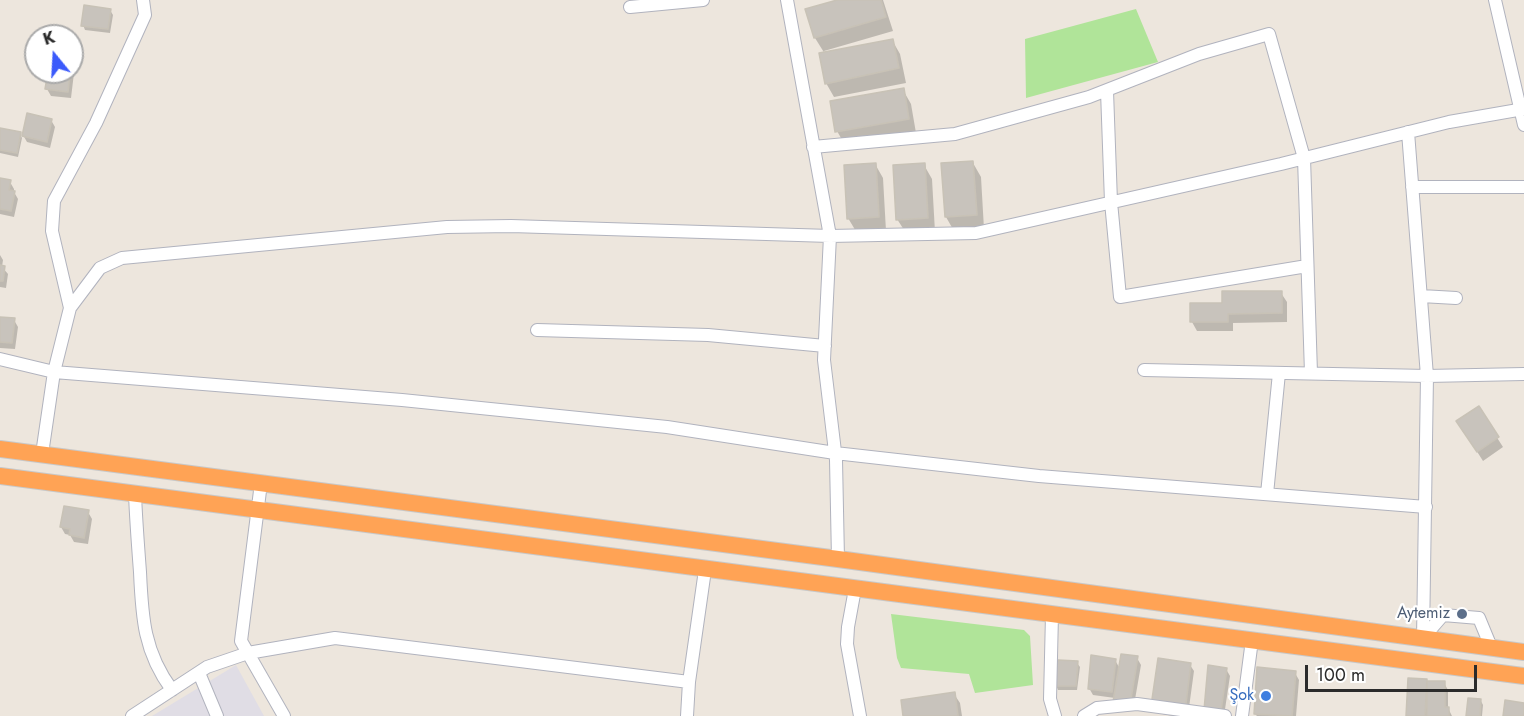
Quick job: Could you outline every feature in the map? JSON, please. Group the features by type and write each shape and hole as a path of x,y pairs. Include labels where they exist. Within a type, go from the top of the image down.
{"highway":[{"path":"0,449 1524,652"},
{"path":"0,476 1524,676"}],"street":[{"path":"70,308 52,231 54,201 96,123 145,15 143,0"},
{"path":"630,7 703,0"},
{"path":"787,0 830,236 824,360 835,453 838,559"},
{"path":"1495,0 1524,125"},
{"path":"813,147 955,134 1107,91 1199,54 1269,34 1304,158 1311,373"},
{"path":"1107,91 1112,202 1120,297 1307,266"},
{"path":"42,454 54,372 70,308 100,268 122,258 447,228 511,226 830,236 976,233 1304,158 1449,122 1522,110"},
{"path":"1408,132 1427,376 1423,638"},
{"path":"1412,187 1524,187"},
{"path":"1421,296 1456,298"},
{"path":"537,330 708,335 825,346"},
{"path":"0,359 54,372 402,400 667,427 835,453 1039,476 1426,507"},
{"path":"1144,370 1427,376 1524,374"},
{"path":"1267,494 1279,373"},
{"path":"261,483 241,641 284,716"},
{"path":"135,494 143,624 155,663 172,690"},
{"path":"687,716 689,682 705,570"},
{"path":"855,589 847,644 860,716"},
{"path":"1053,615 1049,672 1050,699 1055,716"},
{"path":"1423,638 1443,615 1479,618 1491,647"},
{"path":"132,716 150,711 172,690 207,667 248,653 335,638 689,682"},
{"path":"1242,716 1252,640"},
{"path":"199,673 217,716"},
{"path":"1084,716 1097,708 1137,704 1225,716"}],"shaded area":[{"path":"236,665 264,716 152,716"}],"green space":[{"path":"1136,9 1158,62 1026,98 1025,39"},
{"path":"891,614 1024,630 1030,636 1033,685 975,693 969,674 901,668 897,658"}],"building":[{"path":"837,0 881,0 886,17 814,38 805,9"},
{"path":"84,5 111,9 108,29 81,24"},
{"path":"893,39 899,68 825,84 819,53"},
{"path":"46,84 69,84 68,92 45,89"},
{"path":"904,88 909,119 835,132 830,101"},
{"path":"27,113 52,119 47,142 22,136"},
{"path":"0,128 21,132 17,153 0,150"},
{"path":"973,161 977,215 945,217 941,163"},
{"path":"876,163 879,217 847,219 844,165"},
{"path":"925,163 928,218 896,220 893,165"},
{"path":"0,178 11,180 9,190 15,191 11,211 0,209"},
{"path":"0,265 5,266 3,281 0,281"},
{"path":"1222,291 1282,291 1282,313 1228,314 1228,322 1190,322 1190,303 1222,303"},
{"path":"0,317 15,318 12,343 0,342"},
{"path":"1479,406 1499,437 1477,452 1456,421"},
{"path":"64,506 89,510 84,538 69,535 70,529 60,527"},
{"path":"1121,654 1138,656 1130,705 1113,702"},
{"path":"1091,655 1116,659 1112,692 1088,689"},
{"path":"1158,658 1191,663 1185,711 1151,706"},
{"path":"1058,660 1078,661 1076,686 1054,686"},
{"path":"1208,665 1227,668 1221,711 1204,710"},
{"path":"1257,667 1296,671 1292,716 1254,714"},
{"path":"1408,678 1427,679 1425,716 1406,716"},
{"path":"1427,681 1445,681 1445,707 1449,707 1449,716 1427,716"},
{"path":"955,692 958,716 903,716 901,700"},
{"path":"1468,698 1481,699 1480,716 1466,716"},
{"path":"1505,700 1524,703 1524,716 1503,716"}],"place":[{"name":"Aytemiz","path":"1462,614"},
{"name":"Şok","path":"1266,696"}]}
